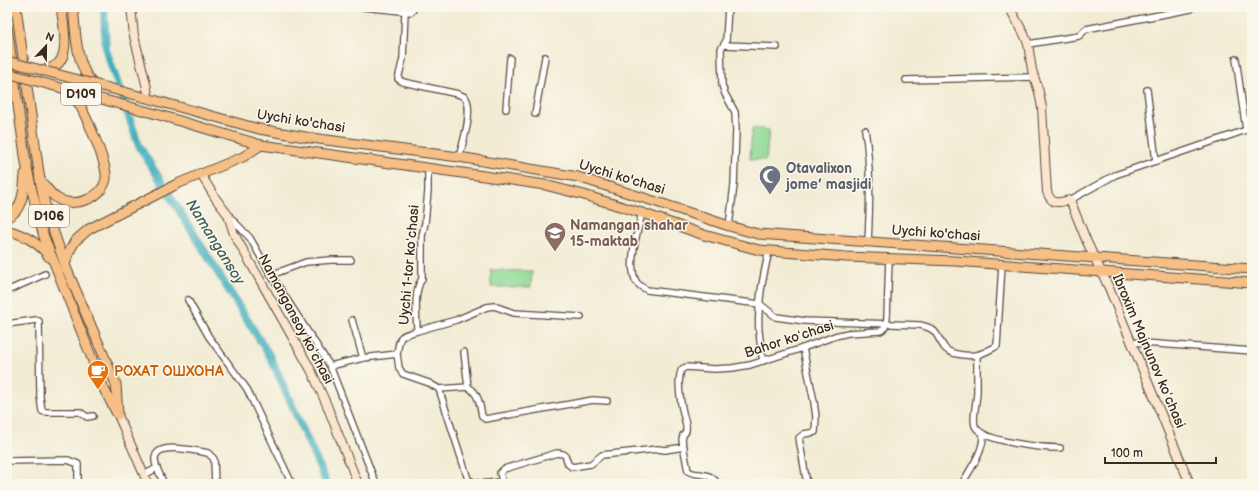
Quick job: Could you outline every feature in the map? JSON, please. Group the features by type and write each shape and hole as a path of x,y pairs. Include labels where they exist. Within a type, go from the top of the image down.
{"main road":[{"name":"D106","path":"16,7 40,180 46,209 65,264 68,285 104,389 118,415"},
{"path":"41,70 55,67 64,56 65,46 61,7"},
{"path":"74,7 79,59 82,69 92,83"},
{"name":"D106","path":"7,27 26,163 44,237 58,272 68,285 116,384 118,415"},
{"name":"D109","path":"7,61 146,98"},
{"name":"D109","path":"7,73 67,90"},
{"path":"40,180 58,199 68,203 83,202 93,197 102,188 106,180 106,170 86,118 75,98 67,90"},
{"name":"Uychi ko'chasi","path":"67,90 261,145 545,185 642,212 731,243 759,250 889,260 955,261 1252,283"},
{"name":"Uychi ko'chasi","path":"146,98 259,129 311,138 459,157 578,177 758,234 1252,269"},
{"path":"213,131 217,118"},
{"path":"65,264 68,252 75,241 89,229 177,184 243,157 261,145"},
{"path":"7,217 15,213 20,203 25,181 26,163"},
{"path":"7,230 30,240 44,250 58,272"}],"street":[{"path":"131,7 134,36 147,88 146,98"},
{"path":"363,7 405,12 413,12 414,7"},
{"path":"728,7 726,41 722,49 722,85 736,116 734,185 729,226"},
{"path":"1009,7 1028,44 1042,108 1047,192 1049,198 1053,202 1059,203 1070,200 1115,175 1249,129 1236,59"},
{"path":"1028,44 1079,36 1086,29 1192,7"},
{"path":"405,12 403,59 398,79 403,82 458,94 465,97 469,105 459,157"},
{"path":"724,46 777,47"},
{"path":"536,114 545,57"},
{"path":"506,109 510,58"},
{"path":"906,80 971,80 1035,77"},
{"path":"1147,90 1156,161"},
{"path":"865,130 871,196 868,242"},
{"name":"Uychi 1-tor koʻchasi","path":"397,354 402,336 417,331 416,290 422,279 422,236 425,223 428,168"},
{"name":"Namangansoy koʻchasi","path":"200,174 228,215 234,234 311,370 326,403 358,484"},
{"path":"1070,200 1087,242 1102,273"},
{"path":"642,212 636,237 633,270 637,283 647,290 760,304 776,318 886,325 920,325 934,330 944,347 950,352 977,355 997,346 1002,265"},
{"path":"228,215 250,238 271,275 330,366 376,484"},
{"path":"763,361 759,329 760,304 762,282 769,251"},
{"path":"271,275 306,262 352,260"},
{"path":"886,325 889,260"},
{"name":"Ibroxim Majnunov koʻchasi","path":"1102,273 1190,484"},
{"path":"7,291 45,274"},
{"path":"188,300 209,336 247,389 292,484"},
{"path":"417,331 456,320 487,307 494,306 514,313 581,317"},
{"path":"7,324 36,320 39,321 40,398 42,411 80,412 87,417 93,416"},
{"path":"352,320 363,358"},
{"name":"Bahor koʻchasi","path":"684,447 682,437 686,433 686,425 680,392 680,378 682,369 686,367 732,368 750,365 835,336 848,333 884,330 886,325"},
{"path":"1131,342 1252,351"},
{"path":"803,348 816,417 815,432 804,434 799,438 807,484"},
{"path":"464,352 468,387"},
{"path":"330,366 363,358 397,354 399,368 403,374 429,383 439,390 468,479 472,483 502,483 500,473 504,469 557,453 565,455 568,464 572,467 591,464 602,454 658,449 665,450 684,447 688,471 690,473 713,478 718,484"},
{"path":"977,355 977,393 974,422 976,427 983,434 1015,443 1060,448"},
{"path":"439,390 468,387 476,393 482,416 485,419 593,400 607,401"},
{"name":"D106","path":"118,415 148,484"},
{"path":"962,484 979,454 984,442 983,434"},
{"path":"164,484 157,468 155,457 159,451 166,448 208,453 214,459 215,484"},
{"path":"7,461 68,460 76,462 78,464 78,484"},
{"path":"144,475 157,468"}],"green space":[{"path":"752,128 769,130 766,160 750,159"},
{"path":"491,270 532,271 531,287 491,287"}],"waterway":[{"name":"Namangansoy","path":"104,7 106,50 139,146 271,358 327,484"}],"place":[{"name":"Otavalixon jome’ masjidi","path":"770,196"},
{"name":"Namangan shahar 15-maktab","path":"555,252"},
{"name":"РОХАТ ОШХОНА","path":"98,390"}]}
